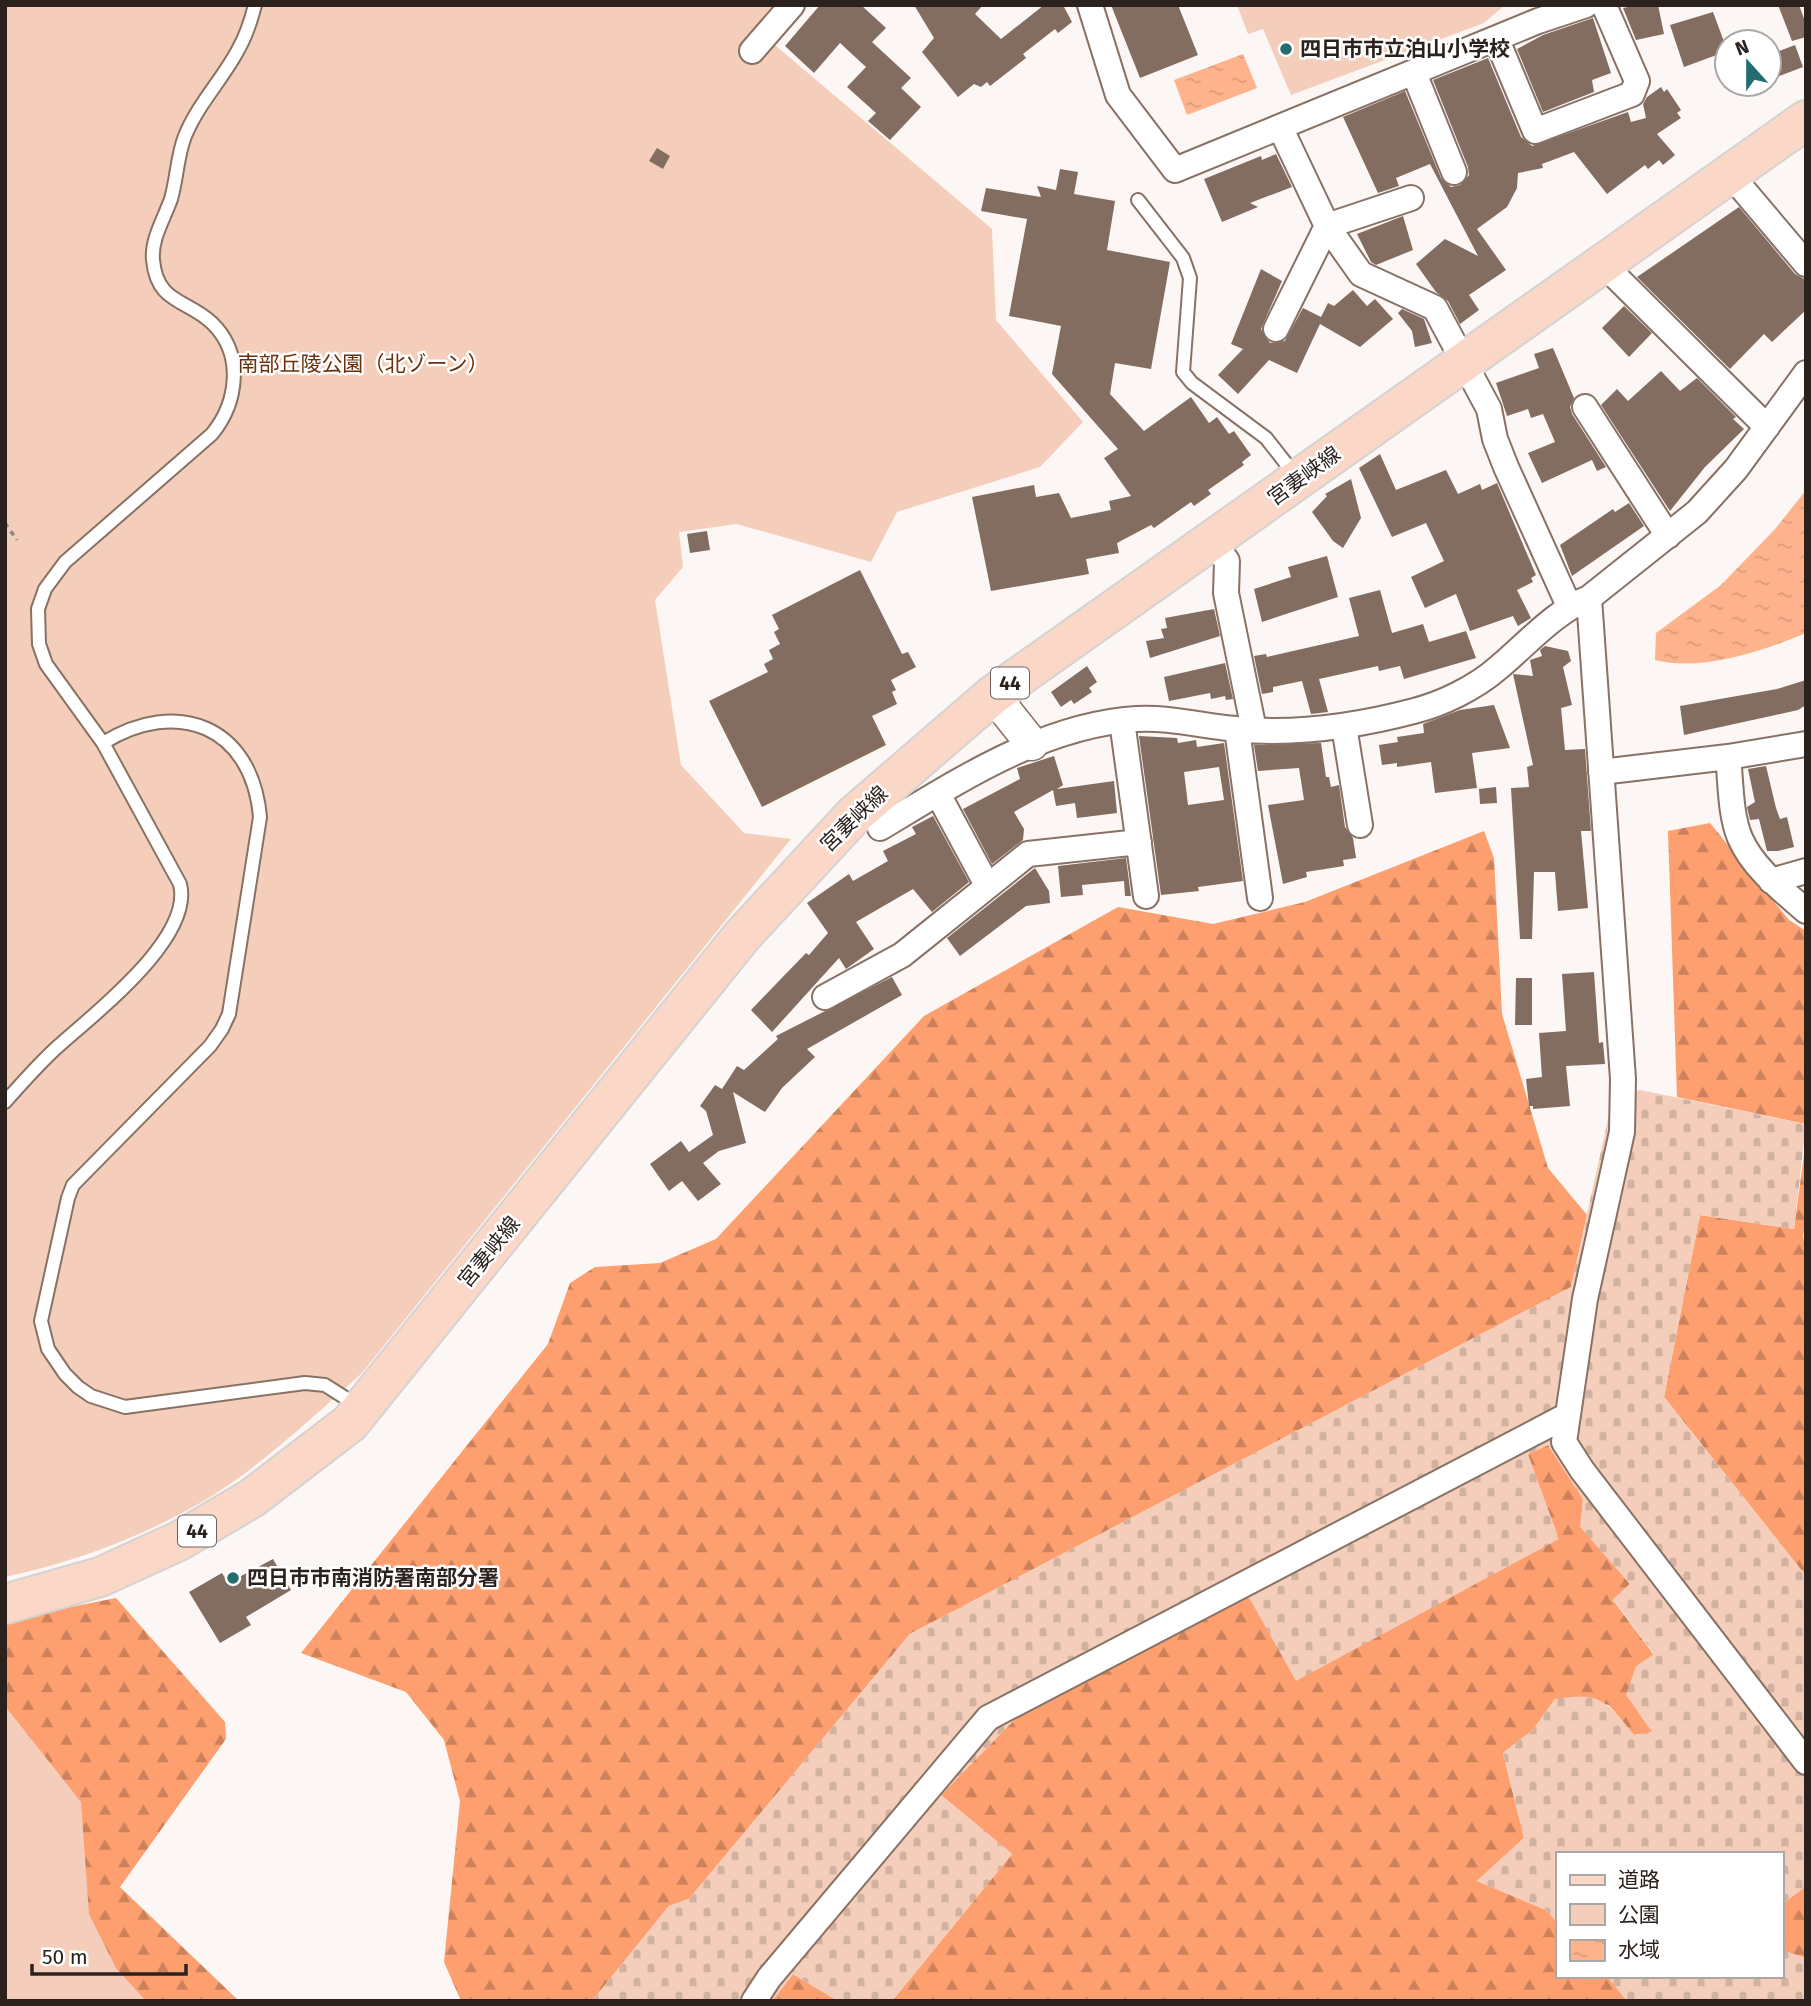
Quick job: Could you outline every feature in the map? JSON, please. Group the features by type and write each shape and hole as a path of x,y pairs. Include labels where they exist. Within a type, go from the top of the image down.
{"main road":[{"name":"宮妻峡線","path":"5,1604 100,1577 179,1541 252,1498 312,1454 364,1409 742,936 853,815 993,695 1806,120"}],"street":[{"path":"752,51 792,5"},
{"path":"1090,5 1118,95 1175,170 1586,5"},
{"path":"1497,40 1535,131 1632,94 1637,81 1604,5"},
{"path":"1414,74 1454,172"},
{"path":"1280,127 1327,226 1361,274 1435,308 1489,409 1495,439 1506,467 1579,602 1601,772 1623,1079 1622,1132 1585,1299 1564,1442 1806,1762"},
{"path":"1730,174 1806,264"},
{"path":"1276,329 1327,226 1411,198"},
{"path":"1604,265 1767,427"},
{"path":"880,828 1032,744 1084,727 1122,721 1174,720 1246,729 1344,726 1416,711 1473,685 1495,671 1579,602 1668,536 1713,495 1806,373"},
{"path":"1585,407 1668,536"},
{"path":"1212,541 1227,561 1226,593 1246,729 1260,898"},
{"path":"993,695 1032,744"},
{"path":"1122,721 1146,896"},
{"path":"1344,726 1360,825"},
{"path":"1601,772 1728,757 1806,744"},
{"path":"1728,757 1736,824 1741,840 1771,880 1806,911"},
{"path":"938,794 987,885"},
{"path":"825,997 902,955 1028,854 1139,842"},
{"path":"1771,880 1806,871"},
{"path":"754,2001 769,1978 988,1718 1568,1415"}],"lane":[{"path":"5,1101 135,975 177,922 183,902 180,884 103,743 46,664 39,644 38,609 45,589 65,562 212,434 232,398 233,367 225,342 212,323 168,297 154,268 153,245 172,196 184,138 206,96 238,51 255,5"},
{"path":"1138,200 1183,258 1190,278 1183,372 1192,383 1266,438 1298,480"},
{"path":"103,743 125,729 155,720 187,722 202,727 240,756 257,789 260,817 229,1014 211,1046 73,1185 42,1307 43,1336 48,1349 65,1374 78,1387 91,1396 125,1407 305,1382 325,1385 364,1409"}],"path":[{"path":"5,523 17,540"}],"green space":[{"name":"南部丘陵公園（北ゾーン）","path":"5,5 774,5 761,20 776,46 992,229 996,320 1083,422 1040,467 897,512 871,562 737,524 679,532 683,567 655,600 681,765 744,833 791,839 362,1373 256,1465 186,1511 97,1551 5,1577"},
{"path":"1237,5 1505,5 1484,23 1291,95 1263,29 1248,34"},
{"path":"1710,823 1789,920 1806,931 1806,1124 1677,1097 1668,831"},
{"path":"1484,831 1494,858 1502,1014 1548,1168 1587,1215 1571,1287 910,1634 689,1899 669,1906 592,2001 461,2001 444,1962 460,1801 444,1740 406,1692 301,1653 548,1344 570,1283 595,1267 660,1263 716,1239 924,1016 1118,907 1213,924 1305,902"},
{"path":"1640,1090 1806,1124 1794,1229 1700,1215 1664,1397 1806,1576 1806,1886 1783,1903 1783,1852 1556,1852 1556,1921 1546,1910 1477,1881 1524,1838 1503,1753 1533,1730 1555,1699 1583,1696 1593,1698 1609,1707 1634,1735 1652,1732 1626,1695 1636,1666 1654,1654 1613,1599 1630,1584 1580,1527 1583,1499 1548,1445 1528,1454 1559,1539 1296,1681 1249,1597 1015,1719 941,1795 1012,1854 892,2001 838,2001 793,1974 772,2001 592,2001 669,1906 689,1899 910,1634 1571,1287 1612,1101"},
{"path":"1806,1139 1806,1225 1803,1235 1806,1253 1806,1576 1664,1397 1700,1215 1794,1229"},
{"path":"1548,1445 1583,1499 1581,1527 1630,1584 1613,1600 1654,1655 1653,1732 1634,1735 1609,1705 1555,1699 1533,1730 1503,1753 1524,1838 1477,1881 1546,1910 1556,1921 1556,1978 1609,1978 1627,2001 892,2001 1012,1854 941,1795 1015,1719 1249,1597 1296,1680 1528,1454"},
{"path":"116,1598 225,1722 226,1739 120,1887 239,2001 5,2001 5,1620"},
{"path":"5,1706 81,1802 89,1914 116,1968 146,2001 5,2001"},
{"path":"1806,1886 1806,1958 1783,1951 1783,1903"},
{"path":"1783,1951 1806,1958 1806,2001 1627,2001 1609,1978 1783,1978"},
{"path":"793,1974 838,2001 772,2001"}],"water":[{"path":"1243,54 1257,88 1187,115 1174,80"},
{"path":"1806,490 1806,633 1731,658 1692,663 1655,660 1656,633 1721,585 1776,528"}],"building":[{"path":"820,5 861,5 886,28 872,42 911,78 901,88 921,107 890,140 868,121 876,113 847,87 866,67 840,43 814,73 785,46"},
{"path":"914,5 983,5 975,14 1001,39 1044,5 1063,5 1072,22 1058,33 1055,29 1023,54 1026,58 990,86 987,82 981,87 974,84 958,97 922,52 934,38"},
{"path":"1111,5 1178,5 1198,55 1140,78"},
{"path":"1658,5 1664,34 1636,40 1623,8"},
{"path":"1778,5 1799,5 1806,24 1806,37 1792,41"},
{"path":"1713,12 1719,28 1713,28 1713,56 1684,67 1670,25"},
{"path":"1593,18 1611,73 1592,80 1594,92 1543,112 1517,49 1543,35"},
{"path":"1795,45 1803,67 1783,75 1783,50"},
{"path":"1488,58 1521,137 1532,146 1628,112 1631,122 1646,118 1643,104 1647,97 1661,87 1664,92 1667,89 1681,110 1677,113 1681,118 1657,134 1675,155 1663,165 1659,160 1648,169 1645,165 1607,194 1574,152 1542,164 1543,168 1518,173 1517,188 1507,207 1477,229 1506,270 1469,295 1479,310 1460,324 1448,301 1436,292 1416,264 1445,239 1478,256 1430,164 1396,178 1399,186 1378,193 1343,117 1405,91 1441,178 1451,187 1460,185 1469,175 1468,167 1433,80"},
{"path":"657,148 670,156 663,169 649,161"},
{"path":"1276,154 1292,187 1250,203 1258,207 1222,222 1204,179 1261,156 1262,160"},
{"path":"1060,169 1078,172 1074,194 1115,201 1107,250 1170,262 1151,369 1115,363 1110,394 1144,431 1191,397 1209,423 1217,417 1229,434 1234,431 1251,455 1242,462 1244,465 1208,490 1211,494 1194,506 1191,502 1154,528 1151,525 1117,543 1119,553 1086,559 1089,574 991,591 972,497 1034,485 1036,497 1059,493 1071,518 1111,510 1109,501 1131,496 1104,458 1118,449 1052,374 1061,326 1009,316 1027,219 981,211 986,188 1041,197 1037,186 1056,190"},
{"path":"1739,207 1795,274 1806,280 1806,310 1772,342 1764,334 1730,369 1637,277"},
{"path":"1403,216 1413,250 1376,265 1371,262 1357,234"},
{"path":"1261,269 1282,281 1261,329 1270,343 1285,341 1303,308 1321,317 1328,303 1334,306 1353,290 1367,306 1375,299 1393,319 1360,347 1320,324 1297,373 1269,360 1238,394 1218,375 1243,349 1231,344"},
{"path":"1624,306 1652,333 1629,357 1602,328"},
{"path":"1402,309 1424,319 1432,343 1415,347 1412,331 1398,313"},
{"path":"1553,348 1574,398 1570,407 1572,414 1606,467 1597,471 1592,460 1542,483 1528,453 1555,442 1543,414 1531,418 1528,409 1507,416 1496,383 1539,368 1534,354"},
{"path":"1661,371 1680,391 1697,378 1736,417 1733,419 1744,429 1705,467 1670,511 1601,405 1617,389 1628,401"},
{"path":"1380,454 1396,490 1446,470 1458,494 1480,484 1482,490 1497,483 1536,575 1531,578 1533,582 1517,590 1531,618 1518,626 1513,616 1470,631 1456,594 1425,608 1411,577 1444,561 1426,523 1392,537 1359,468"},
{"path":"1351,479 1361,518 1343,548 1333,541 1312,512 1327,496 1325,494"},
{"path":"1629,503 1644,526 1572,576 1560,545 1613,509 1615,512"},
{"path":"707,531 710,550 690,553 687,534"},
{"path":"1327,556 1338,597 1262,622 1254,589 1291,577 1288,567"},
{"path":"860,570 902,654 908,652 916,667 891,680 896,690 892,692 897,704 872,716 886,745 762,807 709,701 768,672 764,664 773,659 769,650 780,644 774,632 779,629 772,615"},
{"path":"1380,590 1392,633 1423,624 1429,642 1466,631 1476,658 1404,679 1400,666 1379,671 1378,666 1319,679 1328,712 1311,714 1302,681 1273,687 1273,692 1262,694 1254,656 1266,654 1267,657 1359,636 1349,598"},
{"path":"1214,609 1220,636 1150,658 1146,641 1164,638 1161,629 1167,628 1165,618"},
{"path":"1545,646 1568,651 1571,661 1563,667 1572,705 1561,708 1565,750 1585,749 1591,831 1581,831 1588,908 1558,911 1555,872 1534,872 1532,939 1520,939 1511,788 1529,787 1527,767 1533,765 1513,674 1533,676 1530,660 1542,656 1540,650"},
{"path":"1225,663 1233,699 1226,700 1225,696 1211,699 1210,693 1169,701 1164,677"},
{"path":"1087,666 1097,682 1089,688 1092,692 1074,704 1071,700 1061,707 1051,692"},
{"path":"1806,680 1806,705 1798,710 1684,735 1680,706 1777,689"},
{"path":"1494,705 1510,748 1472,753 1477,788 1435,793 1431,762 1397,767 1397,763 1382,765 1379,745 1398,742 1397,737 1424,733 1423,724 1460,710"},
{"path":"1139,736 1177,738 1178,743 1196,740 1197,747 1224,743 1243,881 1198,887 1199,891 1161,895","holes":["1219,767 1224,800 1188,805 1184,772"]},
{"path":"1321,743 1326,777 1329,777 1331,787 1339,785 1345,827 1353,838 1356,858 1343,860 1344,866 1306,872 1307,877 1283,884 1268,805 1304,800 1299,768 1258,771 1254,745"},
{"path":"1054,756 1063,785 1057,789 1114,781 1117,813 1077,818 1075,803 1056,806 1053,790 1014,812 1024,829 1023,840 992,864 963,809 1020,779 1017,768"},
{"path":"1766,766 1776,808 1780,819 1787,817 1794,847 1778,851 1767,851 1759,819 1750,820 1747,807 1755,802 1748,769"},
{"path":"1496,787 1497,803 1480,804 1479,789"},
{"path":"933,816 969,882 932,912 913,889 856,922 874,949 846,969 839,958 772,1032 751,1010 806,953 809,955 828,933 807,903 849,874 853,881 888,861 883,851 916,834 912,827"},
{"path":"1126,858 1131,896 1125,896 1124,881 1082,885 1083,895 1061,897 1058,866"},
{"path":"1035,868 1049,891 1050,903 1026,906 960,956 947,938"},
{"path":"1594,972 1599,1043 1603,1042 1605,1064 1566,1066 1570,1106 1533,1109 1533,1106 1529,1106 1526,1079 1542,1077 1539,1033 1566,1031 1562,974"},
{"path":"892,977 902,995 807,1049 815,1057 782,1088 765,1112 733,1092 746,1143 719,1151 703,1163 721,1184 698,1201 682,1181 669,1191 650,1164 681,1141 689,1152 713,1135 706,1111 700,1106 715,1085 722,1089 737,1066 744,1070 778,1039 776,1036"},
{"path":"1516,978 1532,978 1532,1025 1515,1025"},
{"path":"273,1559 291,1590 246,1617 251,1625 220,1643 189,1592 222,1573 228,1583"}],"place":[{"name":"四日市市立泊山小学校","path":"1286,49"},
{"name":"四日市市南消防署南部分署","path":"233,1578"}]}
